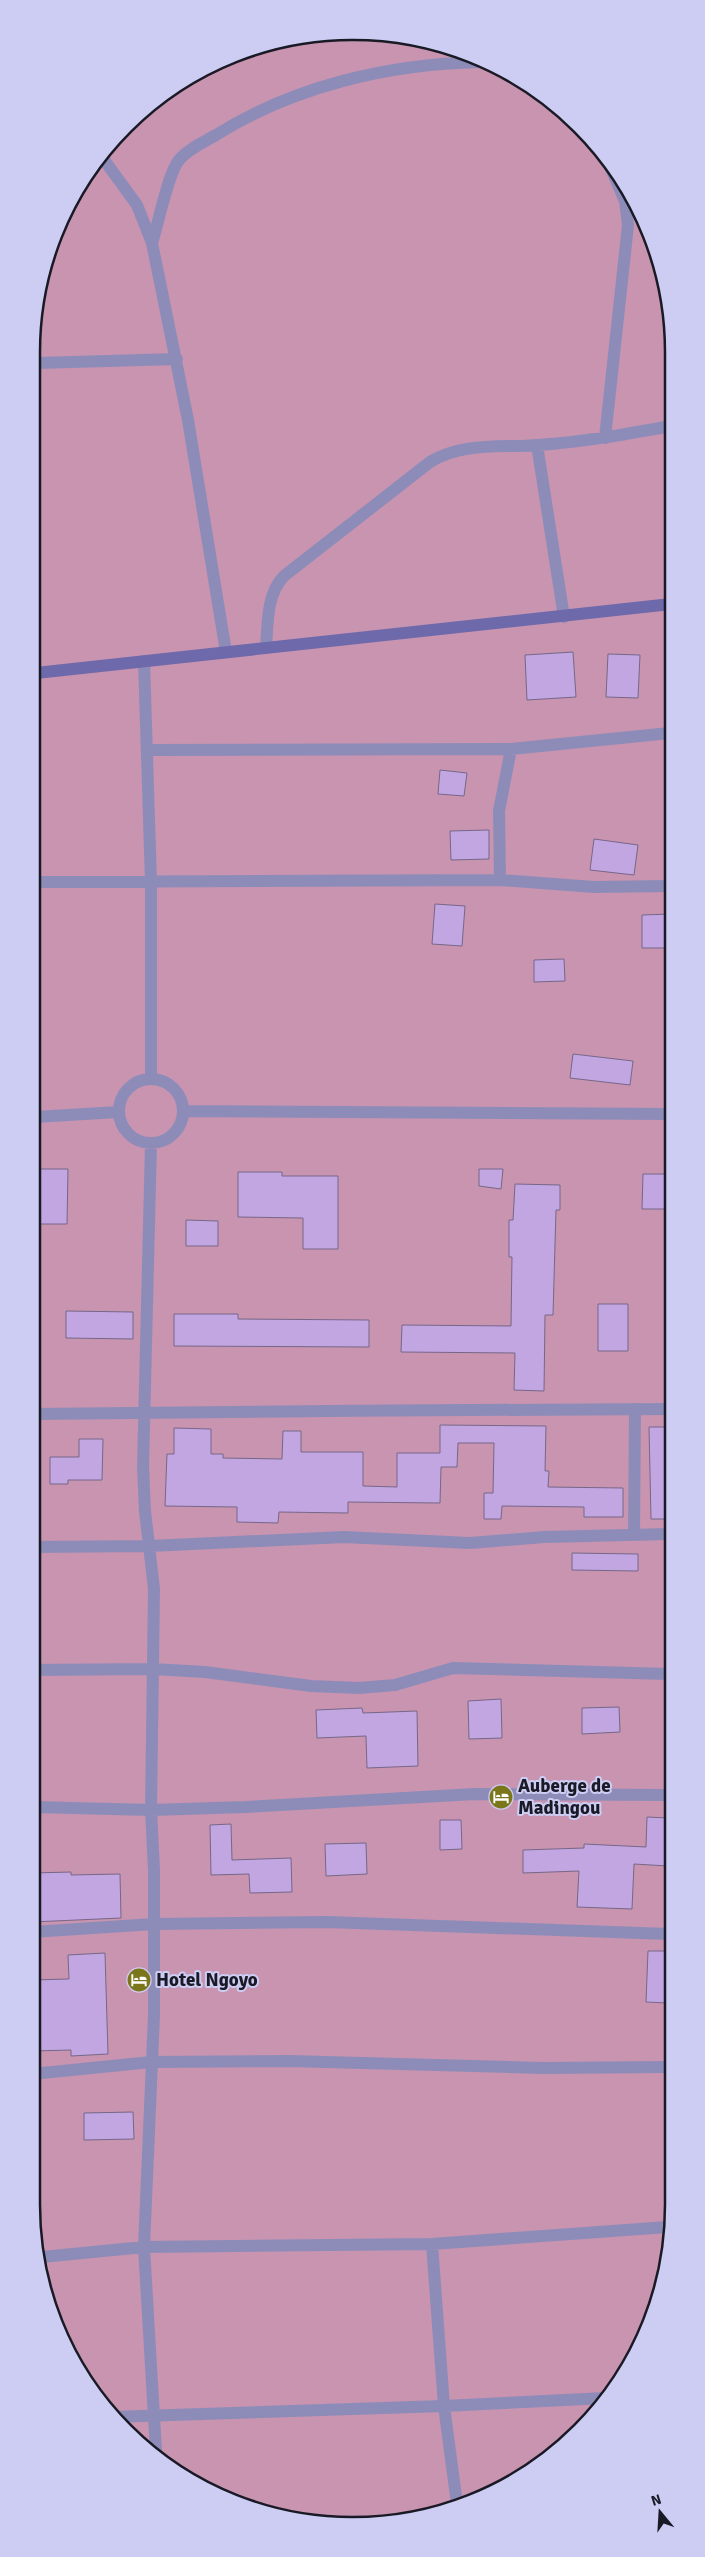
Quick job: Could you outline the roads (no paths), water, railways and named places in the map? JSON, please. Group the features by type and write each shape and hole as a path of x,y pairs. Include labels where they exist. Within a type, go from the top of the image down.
{"street":[{"path":"152,243 178,161 232,124 298,94 367,75 430,64 468,62"},
{"path":"105,162 137,205 152,243 177,359 226,652"},
{"path":"606,438 628,225 623,195"},
{"path":"40,363 177,359"},
{"path":"266,648 272,594 280,580 430,462 446,453 470,448 537,445 606,438 665,427"},
{"path":"537,445 564,617"},
{"path":"40,673 665,605"},
{"path":"144,661 151,882 151,1079"},
{"path":"148,750 511,750 665,734"},
{"path":"500,880 499,810 511,750"},
{"path":"40,882 500,880 594,887 665,886"},
{"path":"151,1079 160,1080 174,1088 182,1102 184,1111 180,1127 174,1134 160,1143 151,1144 141,1142 124,1131 118,1112 124,1092 141,1080 151,1079"},
{"path":"184,1111 665,1114"},
{"path":"40,1117 118,1112"},
{"path":"151,1144 144,1484 154,1589 151,1810 154,1924 152,2062 144,2246 156,2447"},
{"path":"40,1414 244,1413 392,1408 665,1408"},
{"path":"634,1535 635,1408"},
{"path":"40,1546 150,1546 344,1537 470,1543 544,1537 665,1534"},
{"path":"40,1670 154,1669 259,1677 311,1686 359,1688 395,1685 453,1668 665,1674"},
{"path":"40,1807 151,1810 246,1807 466,1794 665,1794"},
{"path":"40,1931 154,1924 327,1922 665,1934"},
{"path":"40,2073 152,2062 289,2061 542,2068 665,2067"},
{"path":"45,2258 144,2246 432,2244 664,2227"},
{"path":"432,2244 444,2406 456,2499"},
{"path":"123,2416 444,2406 597,2398"}],"place":[{"name":"Auberge de Madingou","path":"501,1797"},
{"name":"Hotel Ngoyo","path":"139,1980"}]}
